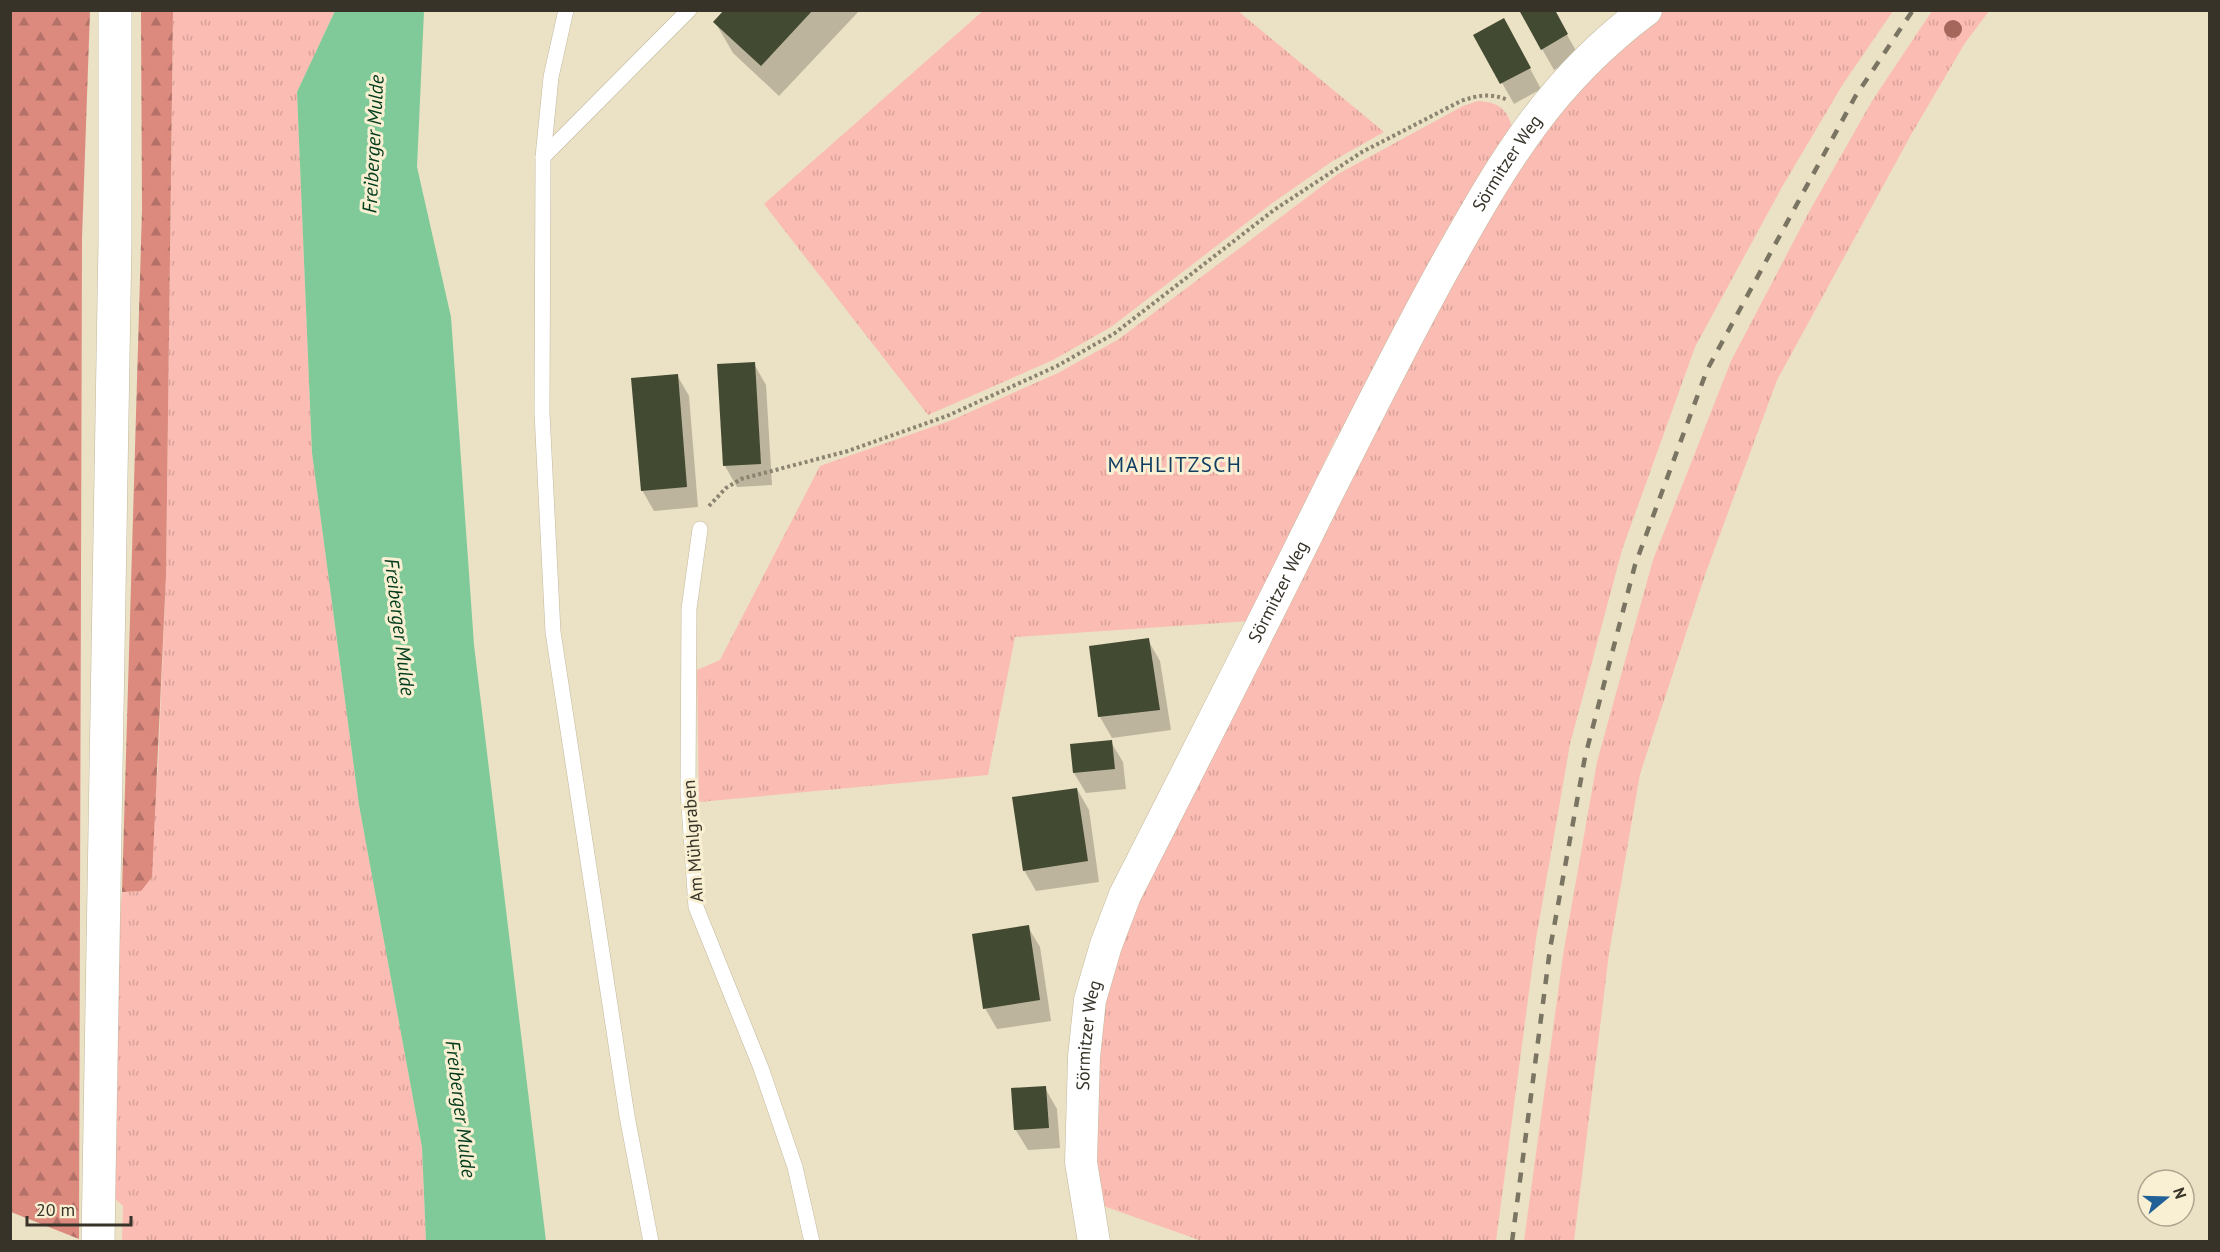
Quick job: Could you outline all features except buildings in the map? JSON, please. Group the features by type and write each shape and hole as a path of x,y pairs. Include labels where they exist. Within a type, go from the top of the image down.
{"main road":[{"path":"98,1242 115,240 115,10"}],"street":[{"name":"Sörmitzer Weg","path":"1094,1242 1081,1162 1084,1057 1090,1000 1106,945 1125,896 1415,321 1482,200 1533,120 1577,69 1646,10"}],"lane":[{"path":"566,10 551,77 543,157 542,413 553,632 627,1116 651,1242"},
{"path":"543,157 689,10"},
{"name":"Am Mühlgraben","path":"700,530 689,609 688,791 696,907 761,1068 795,1167 812,1242"}],"path":[{"path":"700,530 710,503 726,488 741,479 848,451 947,416 1057,366 1115,333 1274,210 1362,152 1420,120 1478,95 1497,95 1518,104 1533,120"}],"green space":[{"path":"984,10 1238,11 1384,132 1331,162 1271,204 1111,327 1053,360 928,415 764,204"},
{"path":"10,11 90,11 82,238 79,1239 11,1212"},
{"path":"141,11 173,11 166,576 152,877 141,891 122,892 142,210"},
{"path":"173,11 335,11 297,92 312,453 359,805 422,1147 426,1241 122,1241 123,1206 99,1184 122,892 141,891 158,769 166,576"},
{"path":"1660,11 1893,11 1843,84 1782,187 1695,347 1622,550 1570,744 1536,939 1496,1241 1202,1241 1098,1204 1093,1054 1118,946 1270,630 1493,205 1562,100"},
{"path":"1932,11 1989,11 1965,43 1912,133 1777,380 1706,572 1640,774 1609,953 1574,1241 1524,1241 1564,949 1597,762 1653,560 1731,361 1809,212 1872,101"},
{"path":"1478,101 1500,107 1507,115 1512,127 1349,434 1336,438 1249,621 1015,637 988,775 699,802 697,670 720,660 820,466 952,420 1058,373 1119,339 1338,174 1463,106"}],"water":[{"name":"Freiberger Mulde","path":"335,11 424,11 417,167 451,317 474,645 546,1241 426,1241 422,1147 359,805 312,453 297,92"}],"railway":[{"path":"1512,1242 1550,949 1585,757 1635,565 1707,370 1855,97 1913,10"}],"district":[{"name":"MAHLITZSCH","path":"1175,465"}]}
